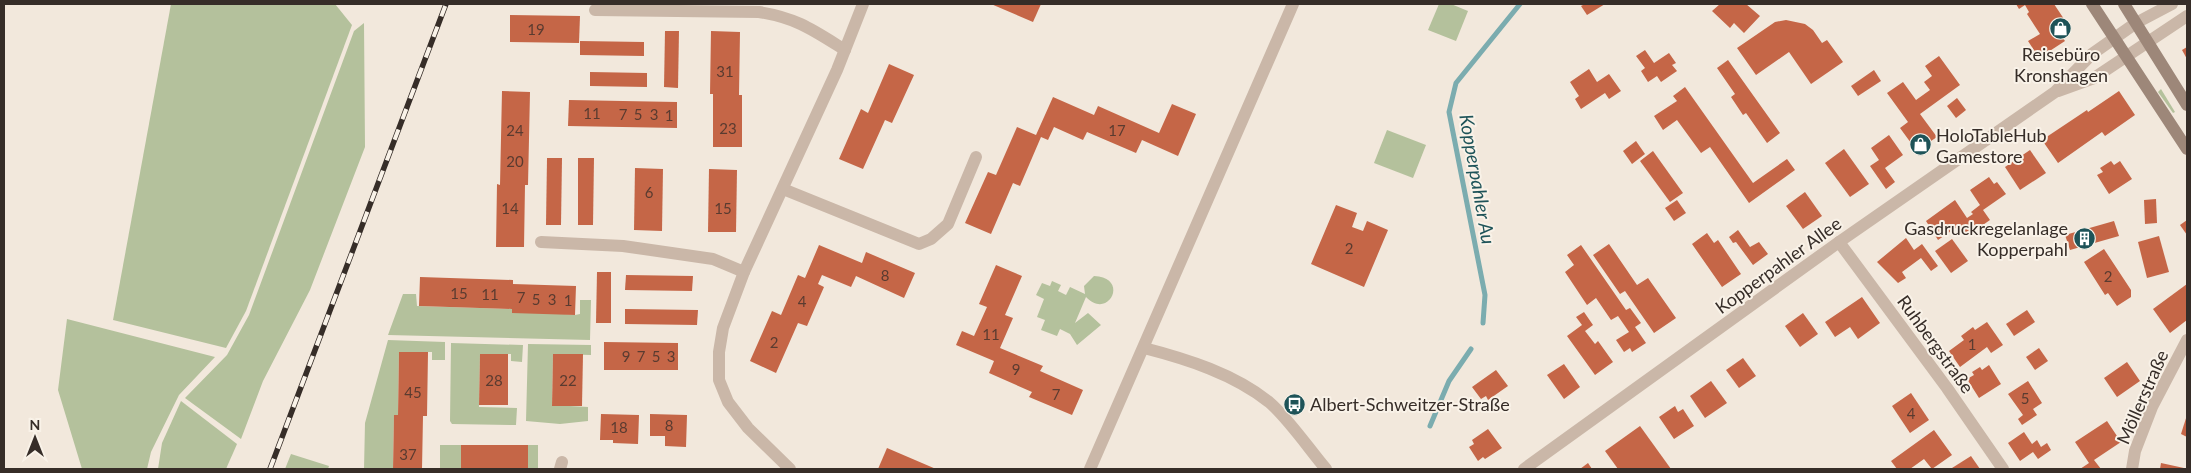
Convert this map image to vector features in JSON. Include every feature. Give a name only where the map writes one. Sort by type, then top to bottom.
[{"type":"main road","points":[[2092,4],[2187,149]]},
{"type":"main road","points":[[2124,4],[2187,105]]},
{"type":"street","points":[[790,469],[748,428],[728,402],[719,380],[719,352],[723,328],[744,272],[845,50],[863,4]]},
{"type":"street","points":[[1090,469],[1293,4]]},
{"type":"street","name":"Kopperpahler Allee","points":[[1524,469],[1839,242],[2055,92],[2092,54],[2114,38],[2136,23],[2172,4]]},
{"type":"street","points":[[596,10],[750,12],[778,15],[796,21],[845,50]]},
{"type":"street","name":"Kopperpahler Allee","points":[[2055,92],[2094,78],[2187,16]]},
{"type":"street","points":[[783,189],[919,244],[931,239],[948,224],[976,157]]},
{"type":"street","points":[[541,242],[623,246],[713,260],[744,272]]},
{"type":"street","name":"Ruhbergstraße","points":[[1839,242],[1947,388],[2003,469]]},
{"type":"street","name":"Möllerstraße","points":[[2132,469],[2135,451],[2152,407],[2187,340]]},
{"type":"street","points":[[1144,348],[1177,357],[1253,390],[1281,414],[1326,469]]},
{"type":"green space","points":[[171,4],[335,4],[352,25],[246,311],[226,348],[113,320]]},
{"type":"green space","points":[[1439,4],[1451,4],[1468,11],[1456,41],[1428,30]]},
{"type":"green space","points":[[364,23],[365,147],[310,290],[263,381],[241,439],[185,398],[227,355],[249,315],[354,31]]},
{"type":"green space","points":[[2161,89],[2175,112],[2173,113],[2158,92]]},
{"type":"green space","points":[[1387,130],[1426,145],[1413,178],[1374,163]]},
{"type":"green space","points":[[1094,276],[1105,278],[1111,283],[1113,289],[1112,296],[1102,304],[1094,303],[1086,297],[1075,323],[1088,313],[1101,325],[1077,345],[1070,334],[1060,329],[1057,336],[1041,330],[1045,320],[1037,317],[1044,299],[1036,295],[1042,283],[1050,286],[1052,281],[1061,285],[1058,291],[1066,295],[1070,287],[1085,294],[1084,286]]},
{"type":"green space","points":[[403,294],[416,294],[417,306],[512,309],[575,315],[580,314],[580,300],[591,300],[590,340],[388,335]]},
{"type":"green space","points":[[67,319],[215,357],[179,395],[151,452],[147,469],[82,469],[58,390]]},
{"type":"green space","points":[[388,340],[445,342],[445,360],[432,360],[432,352],[399,352],[398,415],[394,416],[393,469],[364,469],[365,423]]},
{"type":"green space","points":[[451,343],[523,345],[522,362],[511,361],[511,354],[480,354],[479,407],[517,408],[516,425],[452,424],[450,421]]},
{"type":"green space","points":[[528,344],[591,345],[591,355],[553,354],[552,405],[588,407],[588,421],[560,424],[526,421]]},
{"type":"green space","points":[[181,401],[237,444],[226,469],[158,469],[162,443]]},
{"type":"green space","points":[[440,445],[461,445],[461,469],[440,469]]},
{"type":"green space","points":[[528,445],[538,445],[538,469],[528,469]]},
{"type":"green space","points":[[291,454],[329,466],[328,469],[285,469]]},
{"type":"building","points":[[991,4],[1041,4],[1033,22]]},
{"type":"building","points":[[1585,4],[1605,4],[1587,15],[1581,6]]},
{"type":"building","points":[[1720,4],[1746,4],[1760,16],[1744,33],[1734,23],[1730,28],[1712,11]]},
{"type":"building","points":[[2016,4],[2054,4],[2070,28],[2060,34],[2065,41],[2039,58],[2028,41],[2040,34],[2027,14],[2029,12],[2025,5],[2019,9]]},
{"type":"building","points":[[510,15],[580,16],[579,43],[510,42]]},
{"type":"building","points":[[1786,20],[1805,24],[1813,30],[1822,43],[1827,40],[1843,62],[1811,84],[1789,52],[1756,75],[1737,48],[1775,22]]},
{"type":"building","points":[[665,31],[679,31],[678,88],[664,87]]},
{"type":"building","points":[[711,31],[740,32],[739,95],[742,95],[742,147],[713,147],[713,94],[710,94]]},
{"type":"building","points":[[580,41],[644,42],[644,56],[580,55]]},
{"type":"building","points":[[2187,47],[2187,59],[2182,50]]},
{"type":"building","points":[[1645,50],[1654,63],[1669,53],[1676,63],[1672,65],[1677,71],[1661,82],[1657,76],[1648,82],[1641,71],[1645,68],[1636,56]]},
{"type":"building","points":[[1939,56],[1960,85],[1920,114],[1937,137],[1928,143],[1930,146],[1919,154],[1900,128],[1908,122],[1887,93],[1903,82],[1916,100],[1930,90],[1924,82],[1932,76],[1925,66]]},
{"type":"building","points":[[1728,60],[1780,133],[1767,143],[1746,113],[1743,115],[1731,97],[1735,94],[1717,68]]},
{"type":"building","points":[[889,64],[914,75],[892,123],[885,120],[863,169],[839,159],[861,109],[868,113]]},
{"type":"building","points":[[1589,69],[1597,82],[1609,74],[1621,91],[1609,99],[1605,93],[1581,109],[1575,99],[1579,96],[1570,82]]},
{"type":"building","points":[[1874,70],[1881,81],[1858,96],[1851,86]]},
{"type":"building","points":[[590,72],[647,73],[647,87],[590,86]]},
{"type":"building","points":[[1685,87],[1753,183],[1787,159],[1795,170],[1749,203],[1710,147],[1701,153],[1677,120],[1663,130],[1654,116],[1677,101],[1673,96]]},
{"type":"building","points":[[502,91],[530,92],[528,185],[525,185],[524,247],[496,247],[497,184],[500,185]]},
{"type":"building","points":[[2119,91],[2135,115],[2105,136],[2102,132],[2058,163],[2042,140]]},
{"type":"building","points":[[1053,97],[1094,115],[1098,106],[1159,133],[1172,104],[1196,114],[1178,156],[1142,140],[1136,153],[1087,132],[1083,140],[1054,127],[1048,140],[1041,137],[1020,186],[1013,183],[991,234],[965,223],[988,172],[996,175],[1017,127],[1036,135]]},
{"type":"building","points":[[1957,98],[1966,110],[1956,118],[1947,106]]},
{"type":"building","points":[[569,100],[677,102],[677,128],[568,126]]},
{"type":"building","points":[[1889,135],[1903,155],[1885,168],[1895,182],[1886,189],[1870,166],[1879,160],[1871,148]]},
{"type":"building","points":[[1636,141],[1645,154],[1632,164],[1623,151]]},
{"type":"building","points":[[1844,149],[1869,184],[1850,197],[1825,163]]},
{"type":"building","points":[[2030,150],[2046,173],[2020,190],[2005,167]]},
{"type":"building","points":[[1653,151],[1683,193],[1670,202],[1640,161]]},
{"type":"building","points":[[547,158],[562,158],[561,225],[546,225]]},
{"type":"building","points":[[578,158],[594,158],[593,225],[578,225]]},
{"type":"building","points":[[2111,161],[2114,165],[2120,161],[2132,179],[2109,194],[2097,175],[2103,172],[2100,168]]},
{"type":"building","points":[[635,168],[663,169],[662,231],[634,230]]},
{"type":"building","points":[[709,169],[737,170],[736,232],[708,232]]},
{"type":"building","points":[[1989,177],[1994,184],[1997,182],[2006,194],[1983,210],[1990,220],[1967,236],[1960,225],[1938,240],[1926,221],[1955,200],[1967,218],[1973,214],[1971,212],[1980,205],[1970,190]]},
{"type":"building","points":[[1805,192],[1822,216],[1803,229],[1786,206]]},
{"type":"building","points":[[2156,199],[2157,223],[2145,224],[2144,200]]},
{"type":"building","points":[[1677,200],[1686,213],[1674,221],[1665,208]]},
{"type":"building","points":[[1336,205],[1357,213],[1352,227],[1363,231],[1367,221],[1388,230],[1364,287],[1311,264]]},
{"type":"building","points":[[2187,220],[2187,235],[2180,225]]},
{"type":"building","name":"Gasdruckregelanlage Kopperpahl","points":[[2114,221],[2119,236],[2070,250],[2065,235]]},
{"type":"building","points":[[1738,230],[1750,247],[1759,242],[1768,254],[1753,265],[1736,242],[1733,243],[1729,237]]},
{"type":"building","points":[[1707,233],[1714,243],[1718,240],[1741,274],[1722,287],[1692,244]]},
{"type":"building","points":[[2159,236],[2169,272],[2147,278],[2138,242]]},
{"type":"building","points":[[1906,238],[1914,250],[1922,244],[1938,266],[1931,271],[1921,258],[1902,272],[1906,278],[1898,283],[1877,262]]},
{"type":"building","points":[[1952,239],[1968,261],[1951,273],[1935,251]]},
{"type":"building","points":[[1609,244],[1637,285],[1648,278],[1676,318],[1654,333],[1625,291],[1620,294],[1593,255]]},
{"type":"building","points":[[819,245],[862,263],[866,252],[915,273],[904,298],[856,276],[851,287],[822,275],[818,284],[824,287],[807,326],[798,323],[776,373],[750,361],[772,311],[781,315],[798,275],[805,278]]},
{"type":"building","points":[[1581,245],[1626,310],[1630,308],[1641,323],[1635,327],[1646,343],[1632,352],[1630,348],[1624,352],[1616,340],[1629,332],[1618,316],[1611,320],[1596,298],[1587,305],[1565,272],[1574,265],[1567,255]]},
{"type":"building","points":[[2104,249],[2131,290],[2131,297],[2117,306],[2108,293],[2105,295],[2084,262]]},
{"type":"building","points":[[996,265],[1022,276],[1005,315],[1013,318],[1000,348],[1043,366],[1040,371],[1083,390],[1072,415],[1029,397],[1032,392],[989,373],[994,361],[956,345],[962,331],[974,336],[987,307],[979,304]]},
{"type":"building","points":[[597,272],[611,272],[611,323],[596,323]]},
{"type":"building","points":[[626,275],[693,276],[692,291],[625,290]]},
{"type":"building","points":[[420,277],[513,280],[513,284],[576,286],[575,315],[512,313],[512,309],[419,306]]},
{"type":"building","points":[[2187,284],[2187,320],[2170,333],[2153,309]]},
{"type":"building","points":[[1862,297],[1880,323],[1858,339],[1850,327],[1835,337],[1825,322]]},
{"type":"building","points":[[625,309],[698,310],[697,325],[625,324]]},
{"type":"building","points":[[2027,310],[2035,322],[2014,336],[2006,324]]},
{"type":"building","points":[[1584,312],[1593,325],[1585,331],[1595,344],[1598,341],[1613,362],[1595,375],[1567,336],[1582,325],[1576,317]]},
{"type":"building","points":[[1803,313],[1818,334],[1800,347],[1785,326]]},
{"type":"building","points":[[1987,322],[2003,345],[1991,353],[1987,347],[1960,367],[1949,351],[1964,340],[1961,336],[1973,327],[1975,330]]},
{"type":"building","points":[[604,342],[678,343],[678,370],[604,370]]},
{"type":"building","points":[[2039,348],[2048,361],[2035,370],[2026,357]]},
{"type":"building","points":[[399,352],[428,352],[427,416],[423,416],[422,469],[393,469],[394,415],[398,415]]},
{"type":"building","points":[[480,354],[508,354],[508,405],[479,405]]},
{"type":"building","points":[[553,354],[583,354],[582,406],[552,406]]},
{"type":"building","points":[[1743,358],[1756,376],[1739,388],[1726,370]]},
{"type":"building","points":[[2127,362],[2140,381],[2117,397],[2104,378]]},
{"type":"building","points":[[1564,364],[1580,387],[1564,399],[1547,375]]},
{"type":"building","points":[[1989,365],[2001,384],[1979,398],[1967,379],[1974,375],[1972,372],[1980,367],[1982,370]]},
{"type":"building","points":[[1496,370],[1508,386],[1488,400],[1486,396],[1481,399],[1472,387]]},
{"type":"building","points":[[1711,381],[1727,403],[1705,418],[1690,396]]},
{"type":"building","points":[[2028,381],[2042,403],[2033,409],[2037,415],[2022,425],[2018,419],[2023,415],[2008,394]]},
{"type":"building","points":[[1911,393],[1929,420],[1910,433],[1892,406]]},
{"type":"building","points":[[1675,406],[1678,412],[1683,409],[1694,426],[1674,439],[1659,417]]},
{"type":"building","points":[[601,414],[639,415],[638,444],[613,443],[613,440],[600,440]]},
{"type":"building","points":[[650,414],[687,415],[686,447],[665,446],[665,436],[650,436]]},
{"type":"building","points":[[2187,415],[2187,437],[2181,434]]},
{"type":"building","points":[[2107,421],[2121,442],[2094,460],[2101,469],[2080,469],[2089,463],[2075,442]]},
{"type":"building","points":[[1640,426],[1671,469],[1618,469],[1605,451]]},
{"type":"building","points":[[1488,429],[1502,448],[1485,459],[1483,457],[1478,461],[1469,447],[1474,444],[1472,440]]},
{"type":"building","points":[[1934,430],[1952,455],[1932,469],[1924,459],[1910,469],[1897,469],[1891,461]]},
{"type":"building","points":[[2024,432],[2032,444],[2037,440],[2041,447],[2047,443],[2051,450],[2038,459],[2033,452],[2020,461],[2008,443]]},
{"type":"building","points":[[461,445],[528,445],[528,469],[461,469]]},
{"type":"building","points":[[887,448],[936,469],[878,469]]},
{"type":"building","points":[[1971,456],[1980,469],[1952,468]]},
{"type":"building","points":[[1588,463],[1592,469],[1580,469]]},
{"type":"building","points":[[2161,463],[2184,468],[2184,469],[2160,469]]},
{"type":"waterway","name":"Kopperpahler Au","points":[[1483,323],[1485,295],[1449,112],[1456,83],[1520,4]]},
{"type":"waterway","name":"Kopperpahler Au","points":[[1430,426],[1449,381],[1471,349]]},
{"type":"railway","points":[[270,469],[446,4]]},
{"type":"place","name":"Reisebüro Kronshagen","points":[[2061,29]]},
{"type":"place","name":"HoloTableHub Gamestore","points":[[1920,145]]},
{"type":"place","name":"Gasdruckregelanlage Kopperpahl","points":[[2084,238]]},
{"type":"place","name":"Albert-Schweitzer-Straße","points":[[1294,404]]}]
